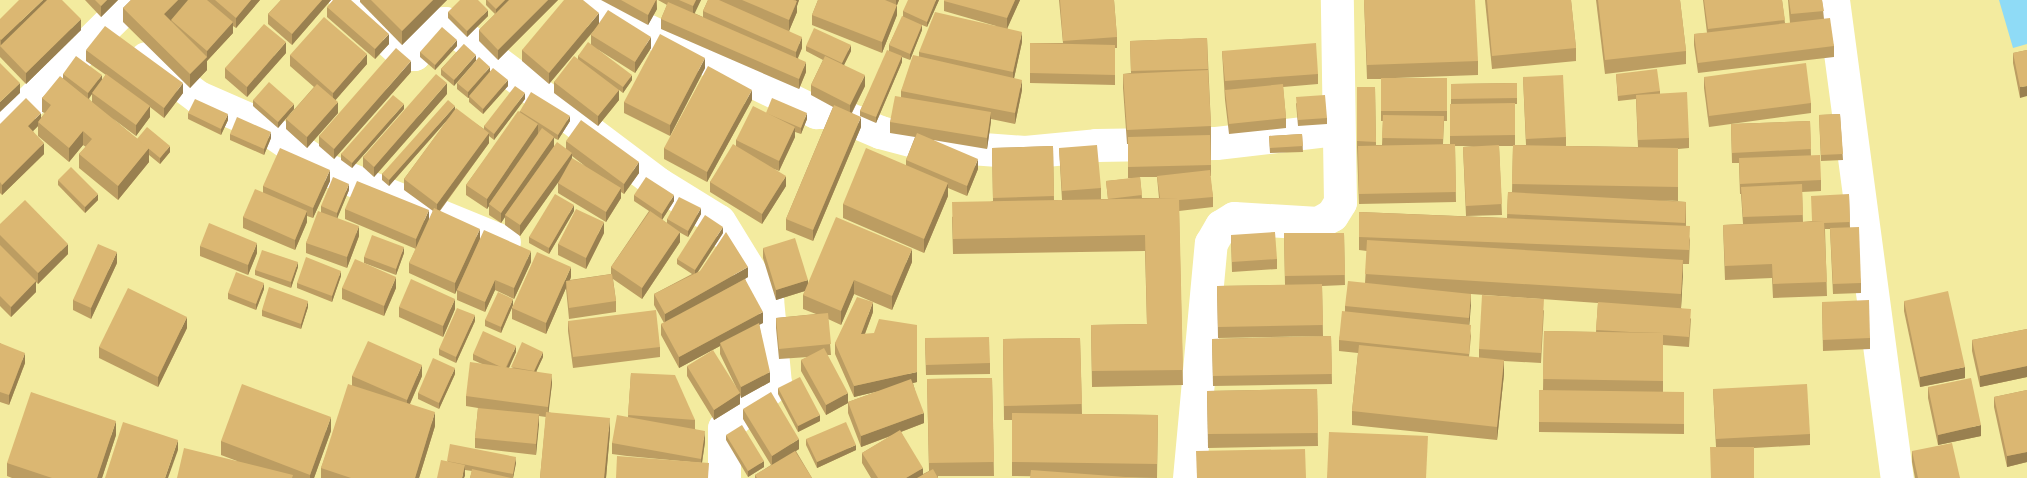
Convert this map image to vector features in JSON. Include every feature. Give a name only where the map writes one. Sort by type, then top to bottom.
[{"type":"street","points":[[0,131],[132,0]]},
{"type":"street","points":[[345,0],[404,54],[414,54],[434,24],[445,23],[659,184],[719,221],[767,299],[775,383],[724,429],[723,478]]},
{"type":"street","points":[[585,0],[756,80],[816,112],[833,112],[880,132],[928,145],[1025,152],[1096,145],[1216,143],[1337,129]]},
{"type":"street","points":[[1189,478],[1211,243],[1221,226],[1233,218],[1318,224],[1332,215],[1340,202],[1337,129],[1337,0]]},
{"type":"street","points":[[1833,0],[1897,478]]},
{"type":"street","points":[[106,28],[198,97],[260,124],[328,170],[504,242]]},
{"type":"water","points":[[1999,0],[2027,0],[2027,44],[2013,48]]},
{"type":"building","points":[[19,0],[43,0],[1,40],[0,19]]},
{"type":"building","points":[[47,0],[62,0],[81,19],[26,73],[0,46]]},
{"type":"building","points":[[95,0],[107,0],[101,6]]},
{"type":"building","points":[[131,0],[178,0],[164,14],[207,57],[190,74],[123,8]]},
{"type":"building","points":[[188,0],[207,0],[233,22],[207,51],[171,20]]},
{"type":"building","points":[[215,0],[251,0],[236,18]]},
{"type":"building","points":[[281,0],[322,0],[292,34],[268,14]]},
{"type":"building","points":[[333,0],[351,0],[389,34],[375,49],[327,7]]},
{"type":"building","points":[[371,0],[433,0],[402,31]]},
{"type":"building","points":[[460,0],[478,0],[488,10],[467,31],[448,12]]},
{"type":"building","points":[[487,0],[505,0],[496,9]]},
{"type":"building","points":[[509,0],[548,0],[498,50],[479,30]]},
{"type":"building","points":[[564,0],[583,0],[599,13],[549,73],[522,50]]},
{"type":"building","points":[[621,0],[656,0],[648,15]]},
{"type":"building","points":[[679,0],[696,0],[693,6]]},
{"type":"building","points":[[708,0],[719,0],[802,37],[796,52],[703,11]]},
{"type":"building","points":[[742,0],[793,0],[797,1],[789,20]]},
{"type":"building","points":[[818,0],[885,0],[897,5],[882,42],[812,15]]},
{"type":"building","points":[[908,0],[936,0],[927,22],[903,11]]},
{"type":"building","points":[[944,0],[1015,0],[1007,18]]},
{"type":"building","points":[[1060,0],[1114,0],[1117,37],[1063,41]]},
{"type":"building","points":[[1364,0],[1475,0],[1478,61],[1367,65]]},
{"type":"building","points":[[1487,0],[1571,0],[1576,48],[1492,56]]},
{"type":"building","points":[[1598,0],[1680,0],[1686,51],[1605,60]]},
{"type":"building","points":[[1704,0],[1782,0],[1785,20],[1708,29]]},
{"type":"building","points":[[1789,0],[1822,0],[1824,11],[1791,14]]},
{"type":"building","points":[[668,2],[806,62],[799,79],[661,19]]},
{"type":"building","points":[[608,10],[651,37],[635,62],[591,35]]},
{"type":"building","points":[[935,12],[1022,32],[1013,72],[919,52]]},
{"type":"building","points":[[902,16],[922,25],[910,54],[889,45]]},
{"type":"building","points":[[324,17],[367,54],[333,93],[290,55]]},
{"type":"building","points":[[1830,18],[1834,46],[1698,63],[1694,34]]},
{"type":"building","points":[[264,24],[286,42],[247,87],[225,68]]},
{"type":"building","points":[[105,26],[183,83],[164,108],[86,50]]},
{"type":"building","points":[[442,27],[457,40],[435,65],[420,52]]},
{"type":"building","points":[[814,28],[851,45],[842,63],[806,46]]},
{"type":"building","points":[[660,34],[705,58],[670,125],[624,102]]},
{"type":"building","points":[[1207,38],[1208,69],[1131,71],[1130,41]]},
{"type":"building","points":[[588,42],[632,75],[623,87],[578,56]]},
{"type":"building","points":[[1030,43],[1115,45],[1115,75],[1030,73]]},
{"type":"building","points":[[1316,43],[1318,74],[1225,81],[1222,51]]},
{"type":"building","points":[[464,44],[476,55],[454,80],[441,69]]},
{"type":"building","points":[[396,48],[411,61],[334,149],[319,136]]},
{"type":"building","points":[[887,50],[902,56],[876,117],[860,111]]},
{"type":"building","points":[[2027,50],[2027,86],[2020,87],[2013,53]]},
{"type":"building","points":[[913,55],[1022,80],[1015,113],[901,91]]},
{"type":"building","points":[[76,56],[102,75],[88,93],[63,74]]},
{"type":"building","points":[[574,56],[619,90],[598,116],[554,82]]},
{"type":"building","points":[[825,56],[865,75],[850,105],[811,85]]},
{"type":"building","points":[[479,57],[490,67],[468,92],[457,83]]},
{"type":"building","points":[[0,63],[20,83],[0,102]]},
{"type":"building","points":[[1806,63],[1811,103],[1709,116],[1704,77]]},
{"type":"building","points":[[708,66],[752,90],[707,172],[664,148]]},
{"type":"building","points":[[493,68],[508,80],[483,109],[469,96]]},
{"type":"building","points":[[1657,69],[1660,91],[1618,96],[1616,74]]},
{"type":"building","points":[[1208,70],[1211,126],[1127,130],[1123,74]]},
{"type":"building","points":[[106,74],[150,106],[136,125],[92,93]]},
{"type":"building","points":[[436,74],[447,83],[374,167],[363,157]]},
{"type":"building","points":[[1563,75],[1566,137],[1526,139],[1523,77]]},
{"type":"building","points":[[60,76],[149,148],[118,186],[79,154],[92,139],[83,131],[69,148],[38,122],[51,105],[42,98]]},
{"type":"building","points":[[1381,78],[1447,78],[1447,111],[1381,111]]},
{"type":"building","points":[[269,82],[294,104],[278,122],[253,100]]},
{"type":"building","points":[[1517,83],[1517,98],[1451,99],[1451,84]]},
{"type":"building","points":[[317,84],[338,102],[307,137],[286,119]]},
{"type":"building","points":[[1283,84],[1286,118],[1229,124],[1225,90]]},
{"type":"building","points":[[515,86],[525,93],[494,134],[484,126]]},
{"type":"building","points":[[1357,87],[1375,87],[1376,142],[1357,141]]},
{"type":"building","points":[[531,92],[570,116],[558,135],[520,111]]},
{"type":"building","points":[[1687,92],[1689,138],[1638,140],[1636,95]]},
{"type":"building","points":[[393,95],[404,104],[352,163],[341,154]]},
{"type":"building","points":[[1325,95],[1327,118],[1298,120],[1296,97]]},
{"type":"building","points":[[895,96],[991,112],[987,138],[890,122]]},
{"type":"building","points":[[26,98],[41,113],[28,126],[44,143],[2,185],[0,182],[0,124]]},
{"type":"building","points":[[772,98],[807,113],[801,128],[766,113]]},
{"type":"building","points":[[195,99],[228,114],[221,129],[188,113]]},
{"type":"building","points":[[448,100],[455,106],[389,180],[382,174]]},
{"type":"building","points":[[1515,103],[1515,135],[1450,136],[1450,104]]},
{"type":"building","points":[[834,105],[861,117],[813,230],[786,219]]},
{"type":"building","points":[[753,106],[795,127],[779,161],[736,140]]},
{"type":"building","points":[[456,108],[489,133],[437,204],[404,179]]},
{"type":"building","points":[[518,111],[538,124],[487,199],[466,185]]},
{"type":"building","points":[[1840,114],[1843,154],[1821,155],[1819,115]]},
{"type":"building","points":[[1383,115],[1444,116],[1443,139],[1382,138]]},
{"type":"building","points":[[237,117],[271,132],[264,149],[230,134]]},
{"type":"building","points":[[581,120],[639,162],[624,184],[566,141]]},
{"type":"building","points":[[1810,121],[1811,149],[1732,153],[1731,124]]},
{"type":"building","points":[[147,127],[170,146],[160,158],[137,139]]},
{"type":"building","points":[[542,128],[554,137],[501,213],[489,204]]},
{"type":"building","points":[[917,133],[978,159],[967,186],[906,160]]},
{"type":"building","points":[[1302,134],[1303,146],[1270,148],[1269,136]]},
{"type":"building","points":[[1210,135],[1211,165],[1128,167],[1128,137]]},
{"type":"building","points":[[557,142],[572,153],[520,225],[505,215]]},
{"type":"building","points":[[733,144],[786,176],[762,214],[710,182]]},
{"type":"building","points":[[1455,144],[1456,192],[1359,194],[1358,146]]},
{"type":"building","points":[[1097,145],[1101,188],[1062,191],[1059,148]]},
{"type":"building","points":[[1499,145],[1502,204],[1466,206],[1463,147]]},
{"type":"building","points":[[1513,145],[1678,148],[1678,187],[1512,184]]},
{"type":"building","points":[[1053,146],[1054,196],[993,198],[992,148]]},
{"type":"building","points":[[280,148],[330,170],[313,208],[263,186]]},
{"type":"building","points":[[866,148],[948,183],[924,239],[843,204]]},
{"type":"building","points":[[1820,155],[1821,180],[1740,184],[1739,158]]},
{"type":"building","points":[[572,158],[621,188],[606,212],[558,183]]},
{"type":"building","points":[[71,167],[98,194],[85,207],[58,180]]},
{"type":"building","points":[[1210,170],[1213,197],[1179,200],[1179,198],[1160,198],[1157,176]]},
{"type":"building","points":[[333,177],[349,184],[337,213],[321,206]]},
{"type":"building","points":[[646,177],[674,195],[662,214],[634,195]]},
{"type":"building","points":[[1140,177],[1142,195],[1108,199],[1106,181]]},
{"type":"building","points":[[357,181],[429,210],[416,239],[345,209]]},
{"type":"building","points":[[1802,184],[1803,215],[1743,217],[1741,187]]},
{"type":"building","points":[[255,189],[307,211],[295,240],[243,217]]},
{"type":"building","points":[[1508,192],[1686,202],[1685,223],[1507,214]]},
{"type":"building","points":[[555,194],[574,205],[549,248],[529,237]]},
{"type":"building","points":[[1849,194],[1850,222],[1812,221],[1811,196]]},
{"type":"building","points":[[679,197],[701,208],[688,231],[667,219]]},
{"type":"building","points":[[1179,198],[1183,370],[1092,371],[1091,325],[1147,324],[1145,235],[953,239],[952,202]]},
{"type":"building","points":[[25,200],[68,244],[38,273],[0,235],[0,224]]},
{"type":"building","points":[[434,208],[480,229],[455,283],[409,263]]},
{"type":"building","points":[[576,209],[604,222],[586,258],[558,244]]},
{"type":"building","points":[[318,211],[359,226],[347,257],[306,243]]},
{"type":"building","points":[[650,211],[680,232],[642,288],[611,267]]},
{"type":"building","points":[[1359,212],[1690,226],[1689,250],[1359,237]]},
{"type":"building","points":[[705,215],[723,227],[695,270],[677,259]]},
{"type":"building","points":[[836,217],[912,249],[892,296],[854,280],[841,311],[803,295]]},
{"type":"building","points":[[1824,221],[1827,282],[1773,284],[1772,264],[1725,266],[1723,225]]},
{"type":"building","points":[[209,223],[257,243],[248,265],[200,246]]},
{"type":"building","points":[[1859,227],[1861,283],[1833,284],[1830,228]]},
{"type":"building","points":[[484,230],[531,251],[514,288],[495,280],[485,302],[457,290]]},
{"type":"building","points":[[726,232],[748,267],[665,314],[654,294],[700,271]]},
{"type":"building","points":[[1275,232],[1277,259],[1232,262],[1231,235]]},
{"type":"building","points":[[1284,233],[1344,233],[1345,275],[1285,276]]},
{"type":"building","points":[[372,235],[404,247],[396,269],[364,257]]},
{"type":"building","points":[[795,238],[808,280],[776,290],[763,248]]},
{"type":"building","points":[[1367,240],[1683,260],[1681,294],[1365,274]]},
{"type":"building","points":[[98,244],[117,252],[91,308],[73,300]]},
{"type":"building","points":[[0,245],[36,281],[11,307],[0,296]]},
{"type":"building","points":[[262,250],[298,262],[291,282],[255,270]]},
{"type":"building","points":[[537,252],[571,267],[546,323],[512,308]]},
{"type":"building","points":[[306,257],[341,271],[332,296],[297,283]]},
{"type":"building","points":[[355,259],[396,277],[384,306],[342,288]]},
{"type":"building","points":[[236,272],[264,283],[256,304],[228,293]]},
{"type":"building","points":[[612,274],[616,301],[569,308],[566,281]]},
{"type":"building","points":[[411,279],[455,299],[443,326],[399,307]]},
{"type":"building","points":[[745,279],[763,312],[679,357],[661,324]]},
{"type":"building","points":[[1348,281],[1471,294],[1469,318],[1345,306]]},
{"type":"building","points":[[1322,284],[1323,325],[1218,327],[1217,286]]},
{"type":"building","points":[[269,287],[308,301],[301,324],[262,310]]},
{"type":"building","points":[[128,288],[187,317],[158,377],[99,347]]},
{"type":"building","points":[[1948,291],[1965,367],[1920,377],[1904,301]]},
{"type":"building","points":[[498,292],[513,299],[501,327],[485,320]]},
{"type":"building","points":[[1482,295],[1544,299],[1541,353],[1479,349]]},
{"type":"building","points":[[857,297],[873,302],[861,334],[874,333],[879,319],[917,325],[917,372],[854,386],[835,343]]},
{"type":"building","points":[[1869,300],[1870,338],[1823,340],[1822,302]]},
{"type":"building","points":[[1598,302],[1691,309],[1689,337],[1663,335],[1663,333],[1596,330]]},
{"type":"building","points":[[457,308],[475,315],[456,357],[439,349]]},
{"type":"building","points":[[656,310],[660,347],[573,357],[568,321]]},
{"type":"building","points":[[1342,311],[1471,325],[1469,354],[1339,340]]},
{"type":"building","points":[[828,313],[831,344],[779,349],[776,318]]},
{"type":"building","points":[[759,323],[770,372],[741,387],[720,343]]},
{"type":"building","points":[[2027,329],[2027,366],[1980,376],[1972,340]]},
{"type":"building","points":[[483,331],[516,346],[506,367],[501,367],[473,354]]},
{"type":"building","points":[[1544,331],[1663,333],[1663,381],[1543,379]]},
{"type":"building","points":[[1331,336],[1332,374],[1213,376],[1212,339]]},
{"type":"building","points":[[989,337],[990,363],[926,365],[925,338]]},
{"type":"building","points":[[1080,338],[1082,404],[1004,406],[1003,339]]},
{"type":"building","points":[[368,341],[422,365],[407,400],[352,376]]},
{"type":"building","points":[[522,342],[543,352],[534,371],[511,367]]},
{"type":"building","points":[[0,343],[25,353],[9,395],[0,392]]},
{"type":"building","points":[[1359,345],[1504,360],[1497,427],[1352,411]]},
{"type":"building","points":[[824,348],[848,393],[826,405],[801,360]]},
{"type":"building","points":[[713,350],[740,393],[714,410],[687,366]]},
{"type":"building","points":[[433,358],[455,368],[439,403],[418,393]]},
{"type":"building","points":[[470,362],[552,374],[548,407],[466,396]]},
{"type":"building","points":[[631,373],[675,375],[695,420],[628,415]]},
{"type":"building","points":[[800,377],[820,415],[798,426],[778,388]]},
{"type":"building","points":[[992,378],[994,462],[929,463],[927,379]]},
{"type":"building","points":[[1971,378],[1981,425],[1938,435],[1928,387]]},
{"type":"building","points":[[911,379],[924,413],[861,436],[848,402]]},
{"type":"building","points":[[242,384],[331,417],[310,475],[221,441]]},
{"type":"building","points":[[348,384],[435,412],[415,478],[351,478],[321,468]]},
{"type":"building","points":[[1807,384],[1810,434],[1716,439],[1713,389]]},
{"type":"building","points":[[1317,389],[1318,433],[1208,434],[1207,391]]},
{"type":"building","points":[[1539,390],[1684,392],[1684,424],[1539,422]]},
{"type":"building","points":[[2027,390],[2027,452],[2007,456],[1994,397]]},
{"type":"building","points":[[31,392],[116,421],[97,478],[52,478],[7,463]]},
{"type":"building","points":[[771,392],[799,439],[772,456],[743,409]]},
{"type":"building","points":[[478,408],[539,414],[536,444],[475,438]]},
{"type":"building","points":[[546,412],[610,418],[604,478],[540,478]]},
{"type":"building","points":[[1012,413],[1158,415],[1157,464],[1012,462]]},
{"type":"building","points":[[617,415],[705,431],[701,459],[612,443]]},
{"type":"building","points":[[123,422],[178,440],[165,478],[105,478]]},
{"type":"building","points":[[846,422],[856,445],[817,462],[806,439]]},
{"type":"building","points":[[742,425],[764,461],[748,471],[726,435]]},
{"type":"building","points":[[900,430],[923,468],[906,478],[878,478],[862,453]]},
{"type":"building","points":[[1329,432],[1428,436],[1426,478],[1327,478]]},
{"type":"building","points":[[1952,443],[1960,478],[1918,478],[1912,451]]},
{"type":"building","points":[[450,444],[516,457],[513,474],[447,461]]},
{"type":"building","points":[[1710,447],[1754,447],[1754,478],[1711,478]]},
{"type":"building","points":[[184,448],[293,475],[292,478],[177,478]]},
{"type":"building","points":[[1305,449],[1306,478],[1197,478],[1196,451]]},
{"type":"building","points":[[795,451],[812,478],[757,478],[755,475]]},
{"type":"building","points":[[617,456],[709,463],[708,478],[616,478]]},
{"type":"building","points":[[441,460],[465,465],[462,478],[437,478]]},
{"type":"building","points":[[472,469],[511,478],[470,478]]},
{"type":"building","points":[[933,469],[938,478],[917,478]]},
{"type":"building","points":[[1031,470],[1139,478],[1030,478]]}]
